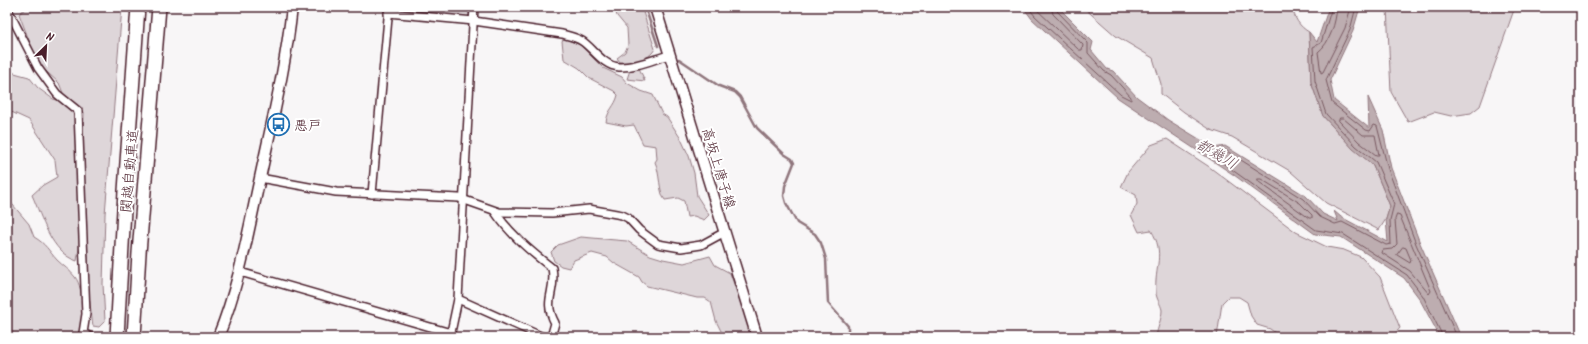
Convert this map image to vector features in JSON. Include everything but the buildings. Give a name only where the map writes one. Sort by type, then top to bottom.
[{"type":"highway","name":"関越自動車道","points":[[117,337],[138,7]]},
{"type":"highway","name":"関越自動車道","points":[[134,337],[139,253],[159,7]]},
{"type":"main road","points":[[218,337],[230,307],[240,272],[274,115],[292,7]]},
{"type":"main road","name":"高坂上唐子線","points":[[655,7],[757,337]]},
{"type":"street","points":[[240,272],[450,335],[458,299],[474,7]]},
{"type":"street","points":[[7,8],[38,68],[57,94],[78,111],[86,314],[83,333],[90,337]]},
{"type":"street","points":[[372,194],[388,10],[474,21],[575,37],[608,64],[617,67],[627,67],[669,54]]},
{"type":"street","points":[[260,178],[336,192],[464,199],[495,212],[552,214],[589,209],[609,212],[628,218],[639,230],[658,244],[681,248],[701,245],[725,232]]},
{"type":"street","points":[[495,212],[503,224],[531,253],[552,268],[552,286],[548,307],[555,323],[551,337]]},
{"type":"street","points":[[458,299],[544,337]]},
{"type":"shaded area","points":[[27,7],[122,7],[105,214],[103,284],[105,321],[99,327],[93,326],[87,282],[88,256],[83,210],[82,169],[84,112],[65,98],[59,83],[38,64],[19,14]]},
{"type":"shaded area","points":[[392,7],[469,7],[469,17],[394,11]]},
{"type":"shaded area","points":[[614,7],[639,7],[642,9],[655,49],[644,59],[630,62],[620,62],[617,58],[625,52],[628,45],[627,28],[617,16]]},
{"type":"shaded area","points":[[1083,7],[1294,7],[1294,15],[1298,22],[1309,32],[1311,82],[1323,116],[1348,143],[1373,165],[1390,206],[1386,219],[1379,230],[1326,203],[1290,171],[1232,137],[1211,130],[1184,112],[1161,94],[1161,84],[1153,58],[1116,36]]},
{"type":"shaded area","points":[[1387,7],[1515,7],[1480,106],[1471,113],[1451,116],[1434,112],[1408,122],[1391,92]]},
{"type":"shaded area","points":[[564,38],[580,45],[603,68],[622,77],[627,83],[641,91],[653,95],[662,114],[667,117],[681,139],[689,156],[694,173],[697,196],[709,215],[704,220],[694,216],[687,217],[684,201],[678,198],[665,200],[655,162],[657,159],[656,146],[643,144],[634,125],[626,126],[606,122],[608,114],[618,95],[614,91],[589,78],[579,68],[564,59],[562,41]]},
{"type":"shaded area","points":[[639,68],[645,81],[627,79],[630,70]]},
{"type":"shaded area","points":[[7,71],[29,77],[38,88],[53,99],[62,101],[73,113],[77,127],[80,242],[77,261],[68,257],[54,242],[48,233],[32,195],[43,185],[57,177],[55,160],[29,120],[7,110]]},
{"type":"shaded area","points":[[1167,139],[1208,166],[1296,232],[1327,247],[1344,250],[1361,257],[1380,277],[1400,328],[1392,337],[1281,337],[1270,329],[1257,325],[1251,316],[1247,302],[1239,297],[1228,297],[1222,303],[1217,337],[1156,337],[1162,310],[1156,292],[1159,254],[1158,246],[1151,230],[1139,232],[1131,215],[1137,204],[1136,195],[1121,187],[1128,172],[1151,145]]},
{"type":"shaded area","points":[[7,198],[29,224],[34,237],[69,270],[78,282],[82,297],[80,337],[7,337]]},
{"type":"shaded area","points":[[581,237],[627,241],[650,255],[684,263],[710,256],[715,265],[730,273],[753,337],[724,337],[716,321],[711,302],[705,298],[697,298],[647,286],[639,277],[614,263],[607,257],[592,253],[574,260],[569,268],[561,266],[554,261],[551,252],[558,245]]},
{"type":"water","name":"都幾川","points":[[1023,7],[1058,7],[1093,42],[1091,50],[1107,69],[1113,71],[1137,97],[1168,120],[1214,148],[1225,146],[1306,196],[1323,214],[1338,221],[1334,211],[1341,217],[1388,242],[1386,219],[1390,206],[1373,165],[1353,149],[1323,116],[1311,82],[1309,32],[1317,42],[1329,7],[1360,7],[1353,31],[1330,80],[1334,100],[1369,128],[1368,97],[1383,130],[1391,168],[1420,243],[1461,337],[1440,337],[1419,298],[1404,278],[1341,237],[1315,234],[1234,175],[1118,98],[1032,19]]},
{"type":"waterway","points":[[645,7],[658,46]]},
{"type":"waterway","points":[[679,59],[719,86],[735,92],[740,97],[757,128],[784,154],[792,159],[794,163],[785,186],[784,196],[786,203],[797,223],[815,234],[821,243],[826,259],[828,303],[848,326],[848,337]]},
{"type":"place","name":"悪戸","points":[[279,125]]}]
